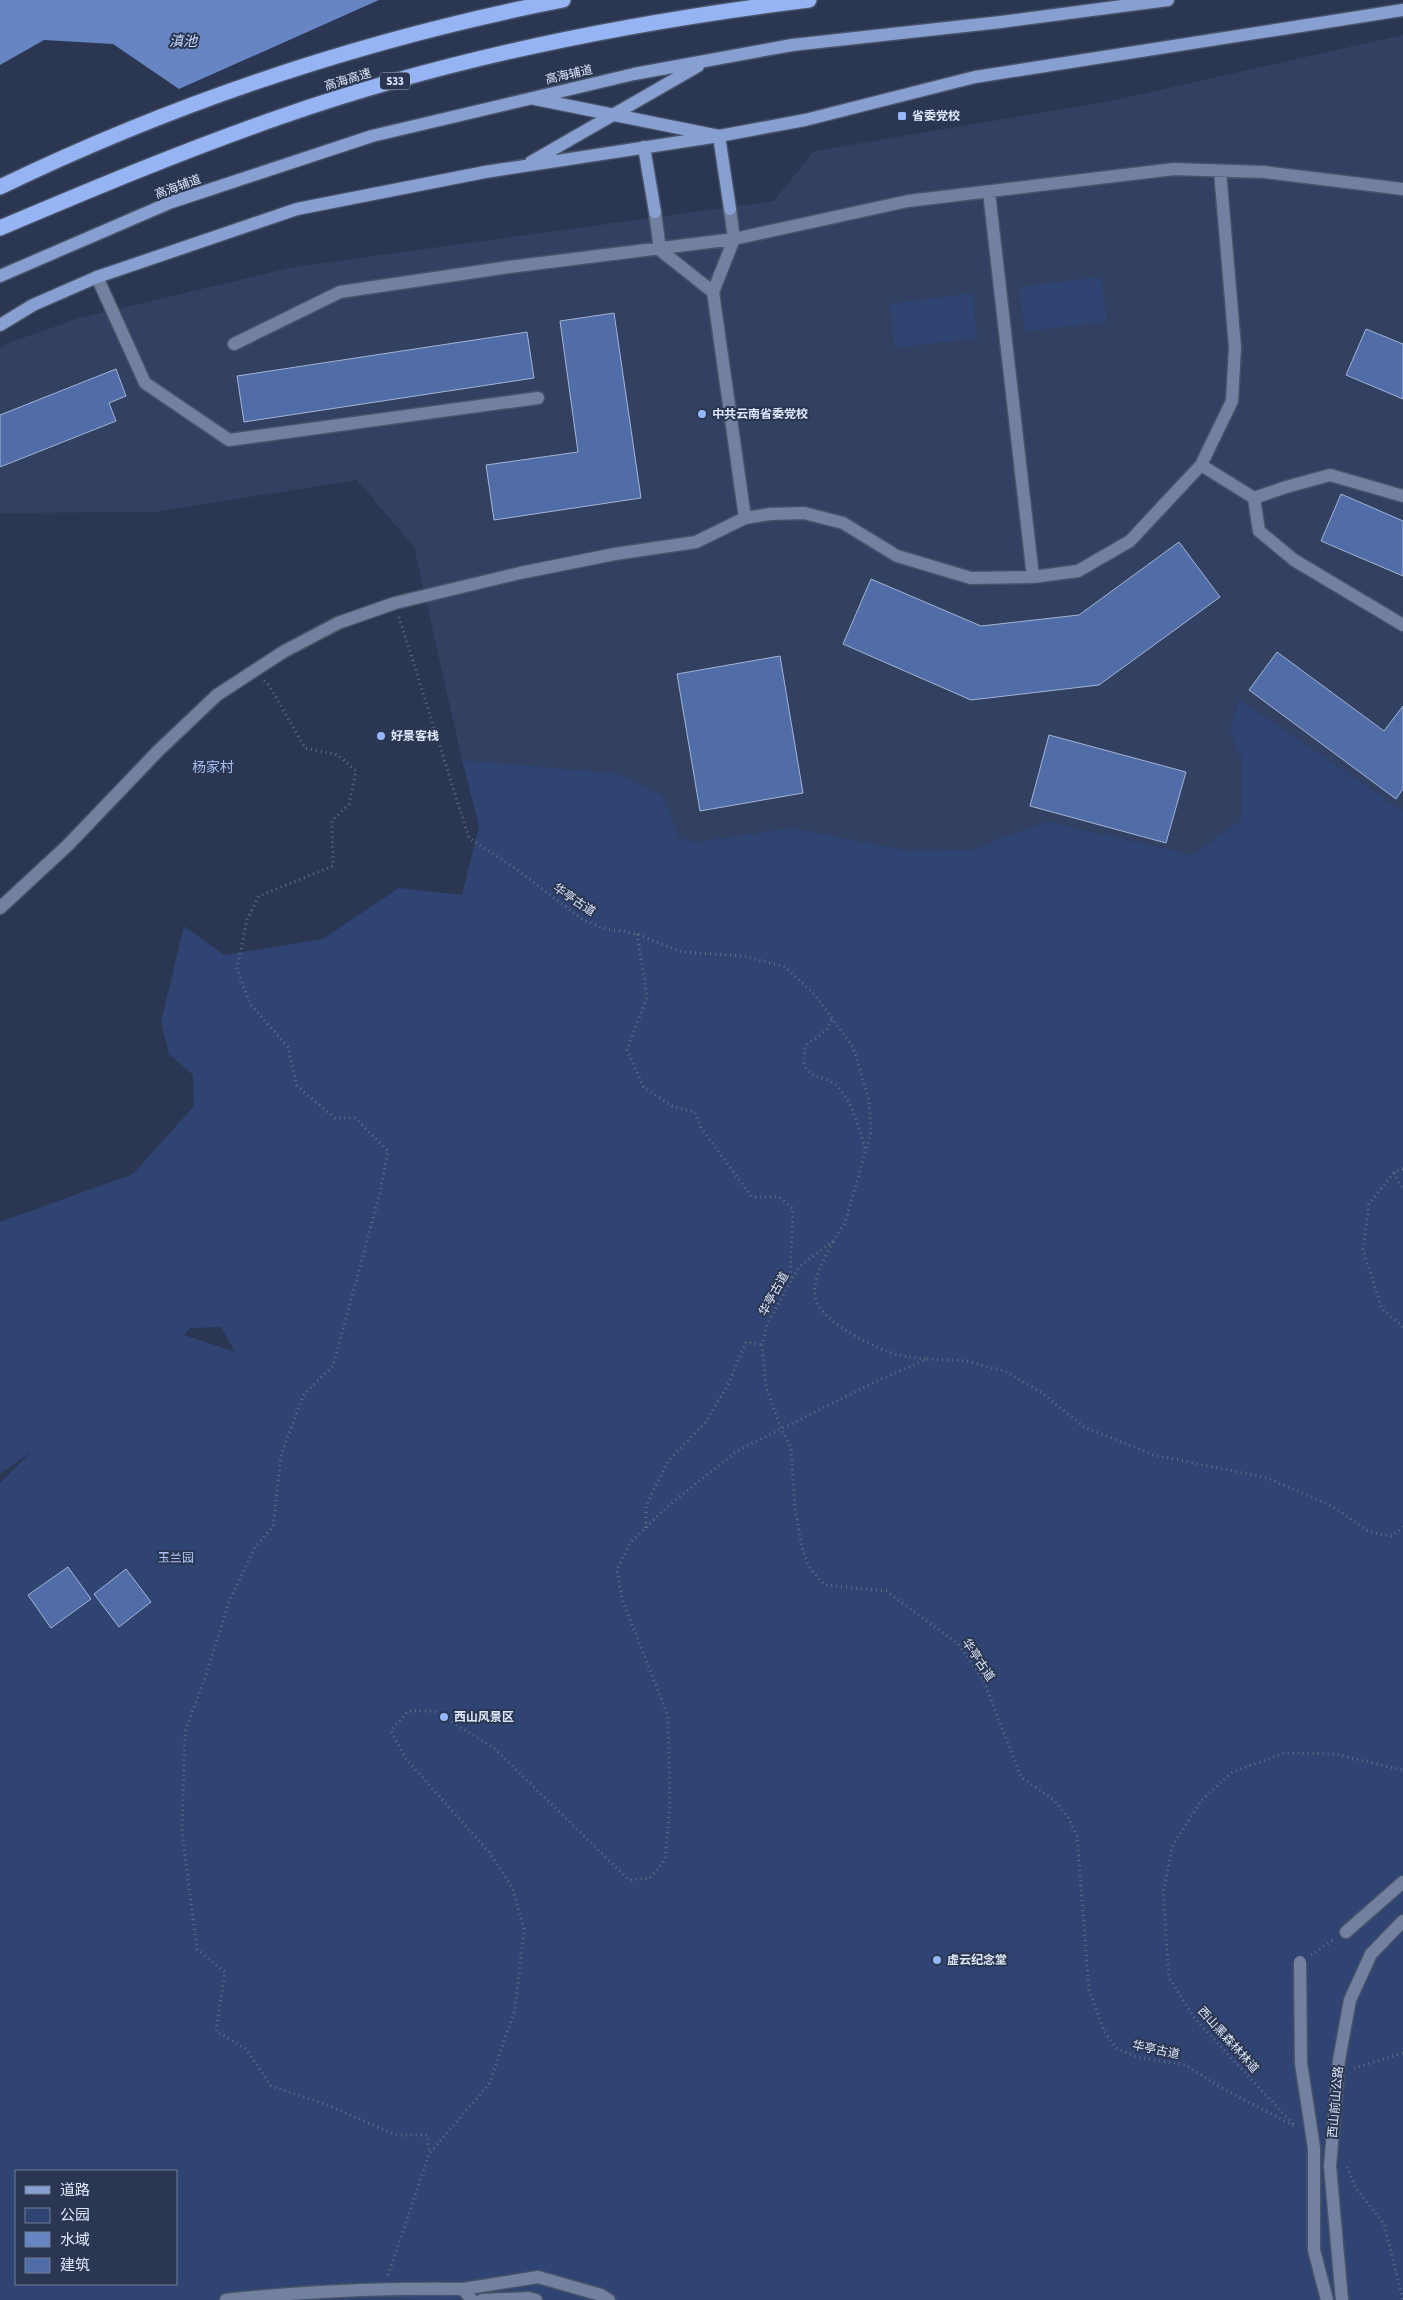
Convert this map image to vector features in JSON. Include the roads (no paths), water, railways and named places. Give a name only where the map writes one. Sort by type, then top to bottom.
[{"type":"highway","name":"高海高速","points":[[0,187],[43,166],[162,117],[269,78],[390,41],[488,15],[563,0]]},
{"type":"highway","name":"高海高速","points":[[0,228],[176,154],[282,116],[401,80],[497,54],[640,26],[809,0]]},
{"type":"main road","name":"高海辅道","points":[[0,276],[179,200],[372,136],[530,98],[634,74],[792,45],[1001,22],[1168,0]]},
{"type":"main road","points":[[0,325],[33,305],[97,277],[297,209],[524,165],[720,136],[805,120],[975,76],[1403,10]]},
{"type":"main road","points":[[524,165],[707,60]]},
{"type":"main road","points":[[530,98],[720,136]]},
{"type":"main road","points":[[720,136],[730,209]]},
{"type":"main road","points":[[644,147],[655,212]]},
{"type":"street","points":[[234,344],[340,292],[509,267],[660,250],[734,239],[908,201],[1174,169],[1264,172],[1403,189]]},
{"type":"street","points":[[0,908],[68,845],[158,752],[217,696],[283,652],[338,623],[395,603],[520,573],[615,554],[696,542],[745,518],[770,514],[804,513],[843,523],[897,556],[971,578],[1034,577],[1078,571],[1130,541],[1201,465],[1232,401],[1235,347],[1220,171]]},
{"type":"street","points":[[988,192],[1034,577]]},
{"type":"street","points":[[730,209],[734,239],[713,292],[745,518]]},
{"type":"street","points":[[655,212],[660,250],[713,292]]},
{"type":"street","points":[[97,277],[145,383],[229,440],[538,398]]},
{"type":"street","points":[[1201,465],[1254,498],[1259,531],[1294,560],[1403,626]]},
{"type":"street","points":[[1254,498],[1330,475],[1403,496]]},
{"type":"street","points":[[1346,1932],[1403,1882]]},
{"type":"street","name":"西山前山公路","points":[[1342,2300],[1330,2166],[1339,2073],[1350,2000],[1370,1954],[1403,1921]]},
{"type":"street","points":[[1300,1962],[1301,2063],[1314,2148],[1314,2250],[1327,2300]]},
{"type":"street","points":[[226,2300],[287,2293],[384,2288],[462,2289],[538,2277],[601,2295],[609,2300]]},
{"type":"street","points":[[462,2289],[472,2300]]},
{"type":"street","points":[[482,2300],[529,2298],[536,2300]]},
{"type":"water","name":"滇池","points":[[0,0],[379,0],[179,89],[113,44],[44,40],[0,65]]},
{"type":"place","name":"省委党校","points":[[902,116]]},
{"type":"place","name":"中共云南省委党校","points":[[702,414]]},
{"type":"place","name":"好景客栈","points":[[381,736]]},
{"type":"place","name":"西山风景区","points":[[444,1717]]},
{"type":"place","name":"虚云纪念堂","points":[[937,1960]]},
{"type":"district","name":"杨家村","points":[[213,768]]},
{"type":"park label","name":"玉兰园","points":[[176,1558]]}]
